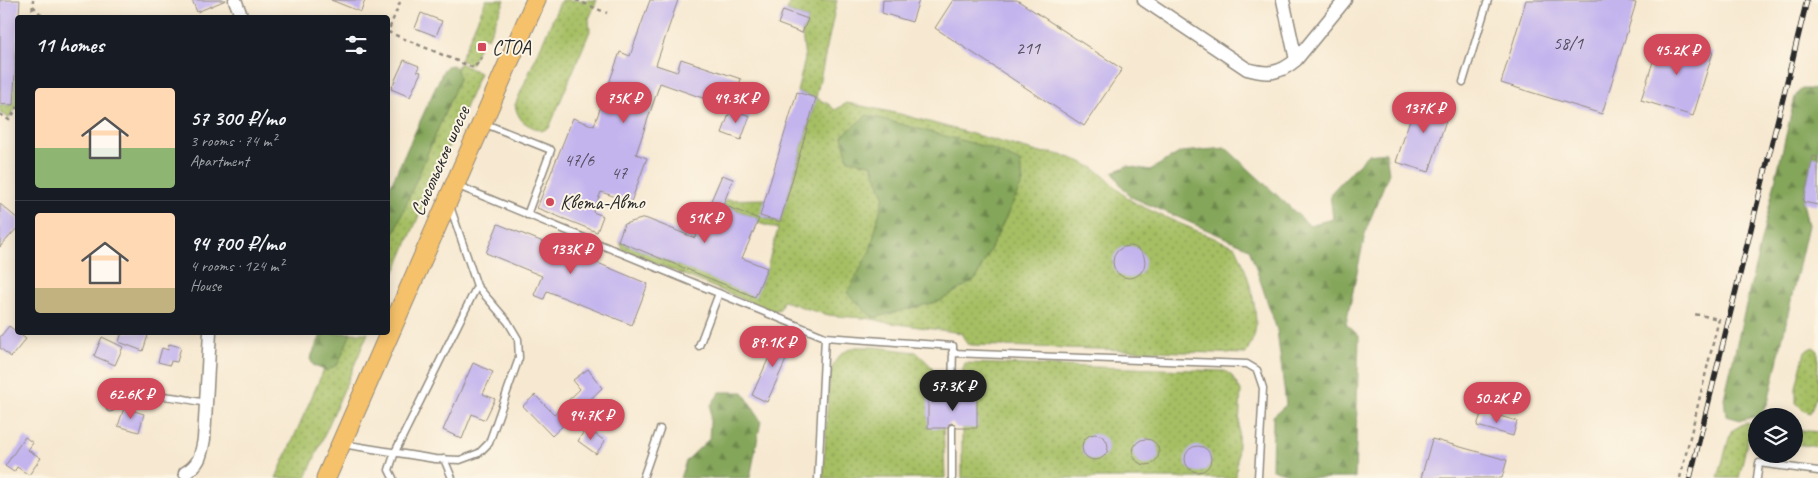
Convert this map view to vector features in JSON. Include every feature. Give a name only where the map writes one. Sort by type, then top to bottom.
[{"type":"main road","name":"Сысольское шоссе","points":[[390,332],[536,0]]},
{"type":"main road","name":"Сысольское шоссе","points":[[326,478],[389,335]]},
{"type":"street","points":[[235,0],[239,15]]},
{"type":"street","points":[[1144,0],[1247,69],[1261,73],[1274,72],[1286,68],[1296,60],[1345,0]]},
{"type":"street","points":[[1283,0],[1296,60]]},
{"type":"street","points":[[185,473],[195,467],[202,453],[210,335]]},
{"type":"lane","points":[[1463,82],[1488,0]]},
{"type":"lane","points":[[482,122],[551,150],[527,214]]},
{"type":"lane","points":[[451,192],[527,214],[825,337],[953,346],[952,396]]},
{"type":"lane","points":[[341,444],[460,460],[479,453],[489,443],[519,358],[518,339],[508,322],[477,286],[451,192]]},
{"type":"lane","points":[[393,478],[389,470],[395,452],[477,286]]},
{"type":"lane","points":[[699,346],[719,293]]},
{"type":"lane","points":[[818,478],[825,337]]},
{"type":"lane","points":[[952,353],[1247,364],[1257,370],[1263,388],[1258,478]]},
{"type":"lane","points":[[110,408],[128,399],[154,396],[178,397],[206,403]]},
{"type":"lane","points":[[952,428],[952,478]]},
{"type":"lane","points":[[644,478],[660,430]]},
{"type":"lane","points":[[444,459],[452,478]]},
{"type":"lane","points":[[1757,478],[1759,463],[1818,471]]},
{"type":"path","points":[[32,15],[33,0]]},
{"type":"path","points":[[576,0],[607,13]]},
{"type":"path","points":[[390,27],[400,2]]},
{"type":"path","points":[[33,6],[41,15]]},
{"type":"path","points":[[390,33],[474,68],[482,57]]},
{"type":"path","points":[[0,114],[9,120],[15,112]]},
{"type":"path","points":[[1680,478],[1719,319],[1694,314]]},
{"type":"green space","points":[[486,0],[505,0],[488,38],[483,36],[471,65],[460,60]]},
{"type":"green space","points":[[561,0],[597,0],[589,19],[590,31],[549,128],[541,131],[521,119],[515,105]]},
{"type":"green space","points":[[790,0],[837,0],[816,98],[797,92],[805,59],[802,33],[808,19],[787,11]]},
{"type":"green space","points":[[459,63],[480,73],[390,283],[390,220]]},
{"type":"green space","points":[[15,65],[15,109],[9,118],[0,113],[0,104],[12,105]]},
{"type":"green space","points":[[447,66],[455,66],[459,79],[390,242],[390,187]]},
{"type":"green space","points":[[1801,89],[1818,89],[1818,166],[1810,171],[1803,202],[1808,225],[1768,403],[1765,408],[1748,408],[1748,419],[1741,420],[1726,416],[1724,398],[1795,97]]},
{"type":"green space","points":[[816,98],[830,105],[835,110],[847,103],[900,114],[1041,153],[1053,153],[1069,157],[1095,169],[1137,204],[1236,247],[1248,278],[1256,315],[1254,336],[1246,354],[972,345],[967,344],[961,333],[870,319],[829,315],[783,301],[780,309],[772,311],[623,250],[620,242],[755,296],[767,268],[778,229],[758,223],[758,219],[712,200],[765,199],[768,212],[766,218],[780,222]]},
{"type":"green space","points":[[867,115],[990,148],[1020,162],[1023,182],[976,279],[940,301],[873,318],[847,293],[870,251],[884,195],[871,164],[848,160],[842,136]]},
{"type":"green space","points":[[1226,148],[1309,225],[1333,219],[1330,194],[1368,154],[1386,152],[1389,173],[1366,230],[1346,324],[1359,336],[1355,478],[1299,478],[1272,469],[1273,416],[1286,405],[1277,330],[1249,248],[1131,197],[1113,172],[1127,166],[1150,170],[1181,152]]},
{"type":"green space","points":[[321,335],[350,335],[338,364],[327,371],[314,366],[310,359]]},
{"type":"green space","points":[[339,335],[367,335],[306,478],[276,478]]},
{"type":"green space","points":[[856,347],[875,347],[916,352],[931,366],[942,392],[945,478],[823,478],[829,379],[837,358],[844,352]]},
{"type":"green space","points":[[1813,347],[1818,351],[1818,392],[1810,413],[1803,410],[1796,403],[1796,387],[1805,351]]},
{"type":"green space","points":[[965,363],[1225,371],[1232,376],[1241,391],[1236,478],[962,478],[962,380]]},
{"type":"green space","points":[[720,392],[743,392],[761,421],[750,478],[680,478],[686,461],[709,439],[711,405]]},
{"type":"green space","points":[[1745,423],[1748,424],[1748,438],[1739,478],[1718,478],[1731,431]]},
{"type":"green space","points":[[1803,430],[1818,432],[1818,447],[1803,445]]},
{"type":"building","points":[[0,0],[20,0],[19,15],[15,15],[13,105],[0,104]]},
{"type":"building","points":[[192,0],[226,0],[197,12]]},
{"type":"building","points":[[331,0],[365,0],[361,12]]},
{"type":"building","points":[[650,0],[678,0],[656,65],[677,72],[681,59],[741,79],[731,108],[660,83],[636,154],[647,158],[631,202],[601,192],[593,212],[603,216],[597,232],[537,208],[573,118],[594,126],[620,52],[630,56]]},
{"type":"building","points":[[883,0],[919,0],[912,22],[882,13]]},
{"type":"building","points":[[953,0],[1017,0],[1122,69],[1084,126],[935,28]]},
{"type":"building","points":[[1526,0],[1625,0],[1636,3],[1602,114],[1501,83]]},
{"type":"building","points":[[783,10],[808,19],[802,33],[778,24]]},
{"type":"building","points":[[421,13],[442,21],[436,36],[415,28]]},
{"type":"building","points":[[1661,36],[1713,52],[1693,116],[1641,100]]},
{"type":"building","points":[[404,60],[419,66],[417,71],[421,72],[410,97],[391,89]]},
{"type":"building","points":[[797,92],[816,98],[780,222],[760,216]]},
{"type":"building","points":[[1418,95],[1451,105],[1429,172],[1396,162]]},
{"type":"building","points":[[731,109],[750,116],[741,140],[722,133]]},
{"type":"building","points":[[1813,156],[1818,157],[1818,205],[1803,202]]},
{"type":"building","points":[[722,175],[733,179],[723,205],[759,219],[742,258],[767,268],[755,297],[618,241],[624,224],[645,218],[695,238]]},
{"type":"building","points":[[0,204],[15,216],[15,230],[0,247]]},
{"type":"building","points":[[498,224],[581,257],[587,245],[598,249],[593,261],[648,284],[632,325],[547,291],[544,299],[534,295],[542,276],[486,253]]},
{"type":"building","points":[[1129,246],[1135,247],[1140,251],[1144,256],[1144,268],[1140,273],[1135,277],[1129,278],[1123,277],[1118,273],[1114,268],[1113,262],[1114,256],[1118,251],[1123,247]]},
{"type":"building","points":[[9,326],[15,331],[15,335],[21,335],[26,339],[11,357],[0,348],[0,337]]},
{"type":"building","points":[[121,335],[148,335],[143,351],[119,342]]},
{"type":"building","points":[[779,335],[794,342],[767,402],[752,395]]},
{"type":"building","points":[[102,337],[123,347],[115,365],[94,356]]},
{"type":"building","points":[[169,344],[181,347],[177,362],[171,361],[170,365],[158,362],[162,348],[168,350]]},
{"type":"building","points":[[473,363],[493,372],[483,394],[495,399],[485,420],[472,414],[462,439],[443,430]]},
{"type":"building","points":[[588,369],[602,388],[552,436],[523,406],[535,395],[554,414],[580,389],[573,380]]},
{"type":"building","points":[[928,396],[947,396],[952,401],[957,396],[977,396],[977,428],[957,428],[952,423],[947,428],[928,428]]},
{"type":"building","points":[[124,408],[144,414],[139,432],[118,426]]},
{"type":"building","points":[[1482,411],[1517,421],[1513,436],[1477,426]]},
{"type":"building","points":[[586,428],[605,441],[596,454],[578,441]]},
{"type":"building","points":[[1095,434],[1104,438],[1108,447],[1104,456],[1095,460],[1086,456],[1082,447],[1086,438]]},
{"type":"building","points":[[25,437],[33,443],[28,450],[41,458],[29,475],[17,467],[14,472],[5,466]]},
{"type":"building","points":[[1146,439],[1155,443],[1159,452],[1155,461],[1146,465],[1137,461],[1133,452],[1137,443]]},
{"type":"building","points":[[1432,439],[1507,460],[1502,478],[1421,478]]},
{"type":"building","points":[[1198,446],[1207,450],[1211,459],[1207,468],[1198,472],[1189,468],[1185,459],[1189,450]]},
{"type":"railway","points":[[1690,478],[1807,0]]},
{"type":"place","name":"СТОА","points":[[482,47]]},
{"type":"place","name":"Квета-Авто","points":[[550,202]]}]
